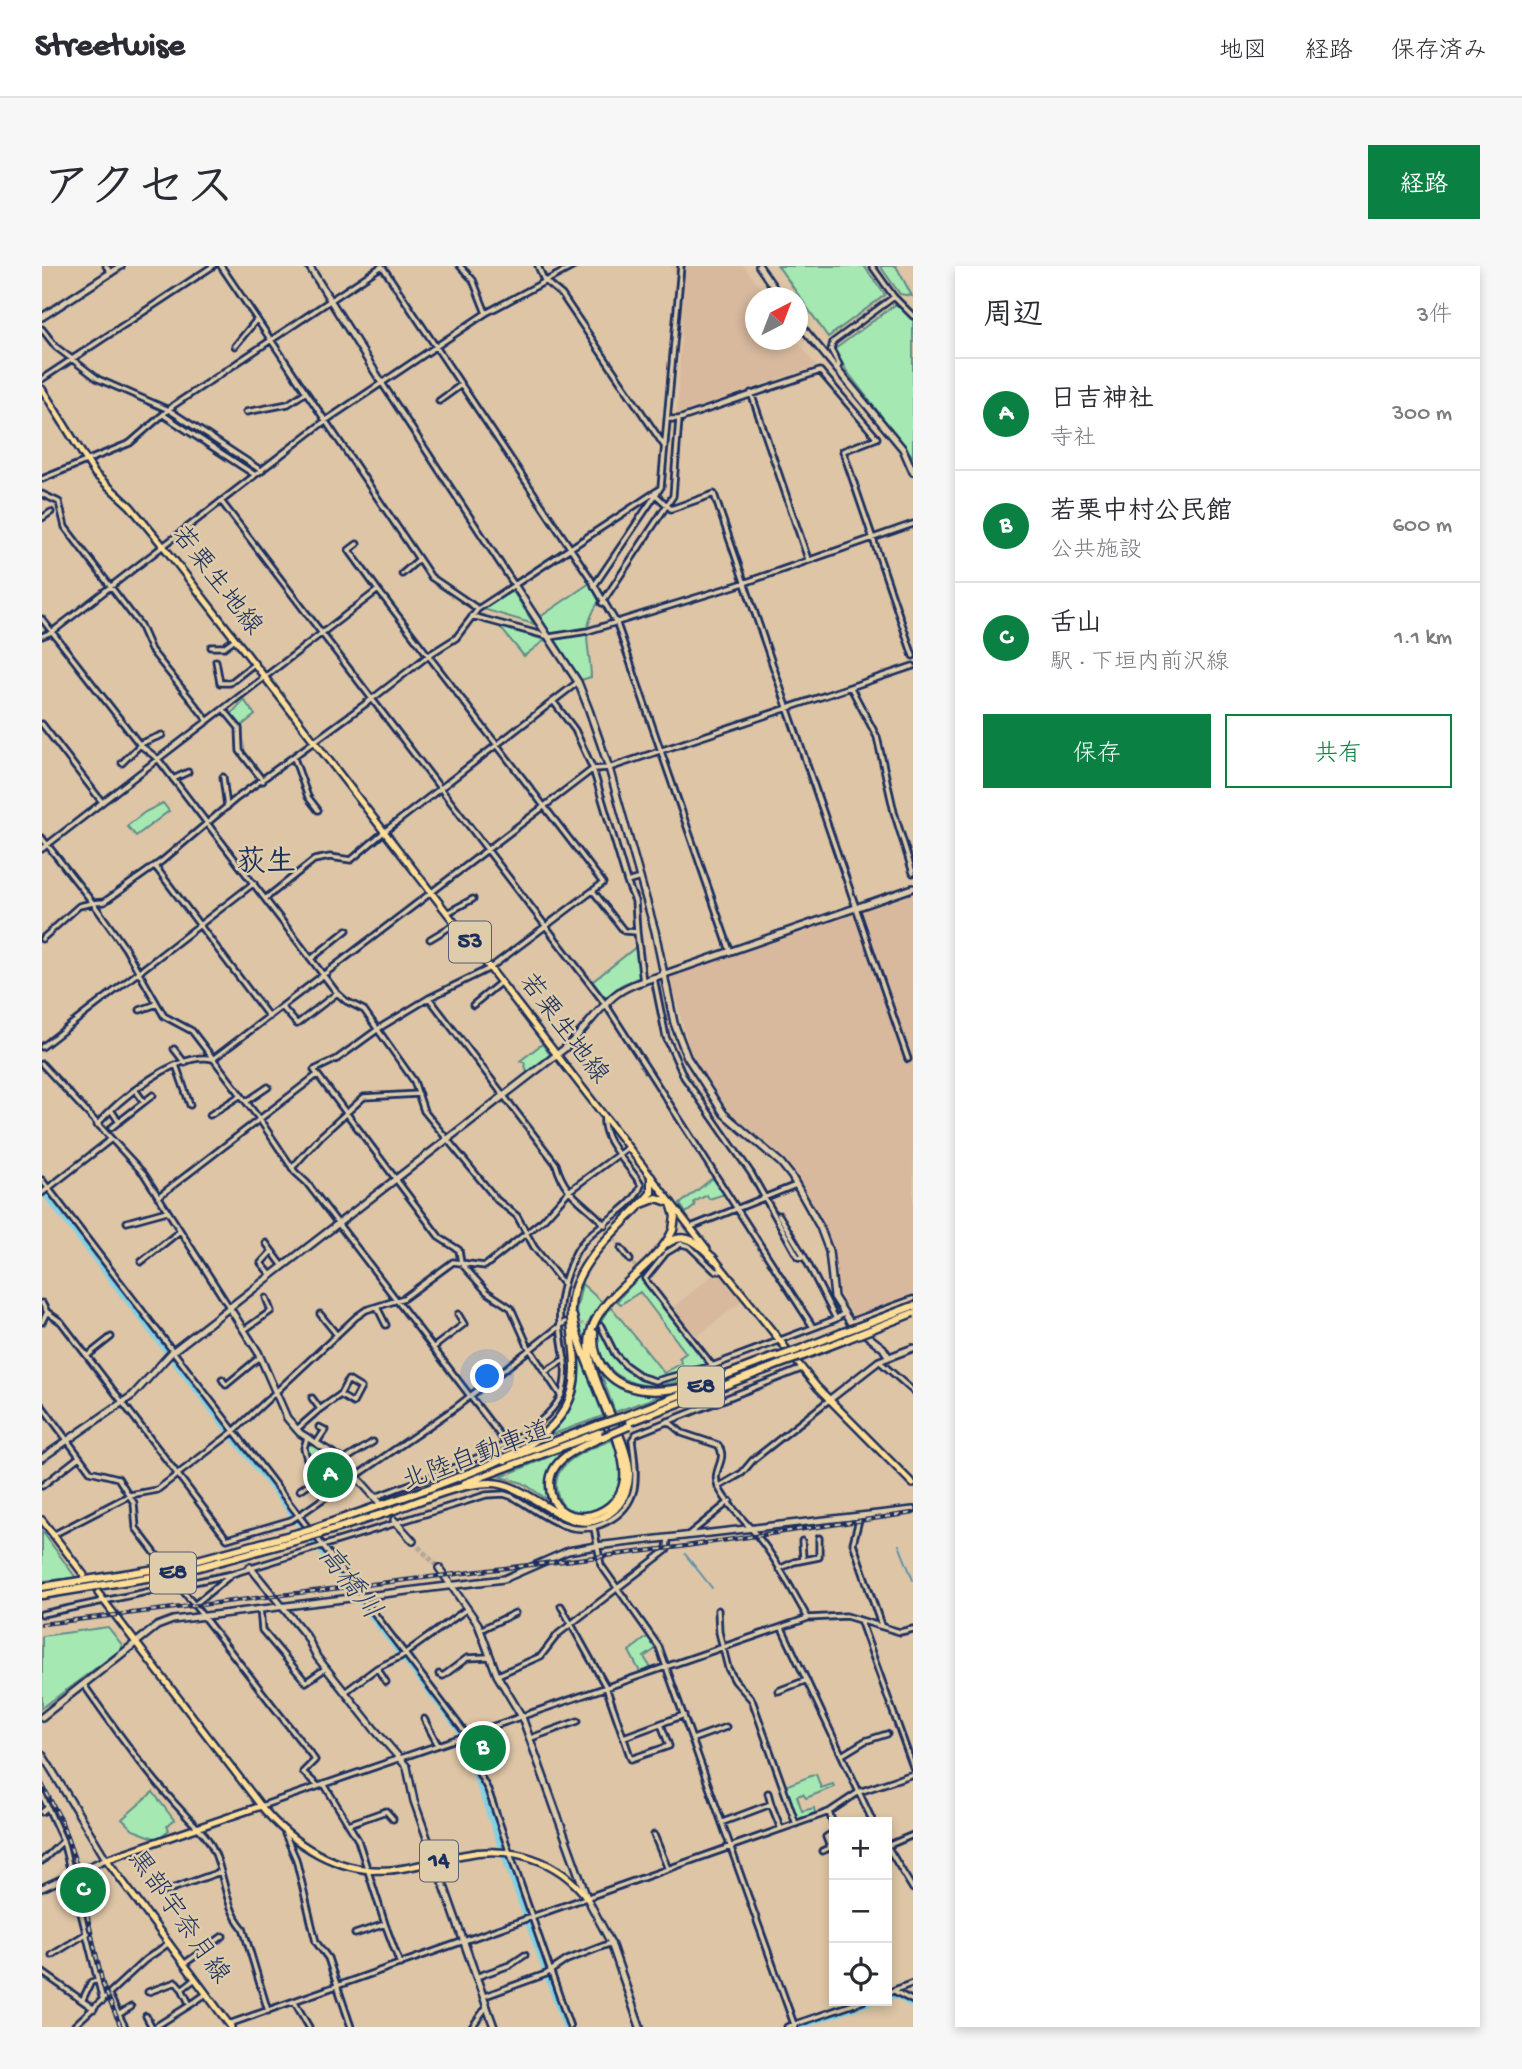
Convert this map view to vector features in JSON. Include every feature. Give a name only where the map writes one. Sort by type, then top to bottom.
[{"type":"highway","points":[[430,1489],[518,1451],[542,1436],[559,1420],[570,1400],[575,1378],[570,1330],[573,1297],[579,1278],[590,1261],[652,1190],[651,1177]]},
{"type":"highway","points":[[372,1517],[466,1487],[494,1483],[522,1490],[562,1517],[575,1521],[598,1519],[614,1509],[627,1489],[628,1463],[589,1349],[591,1331],[604,1309],[660,1249],[674,1226],[671,1203],[657,1198],[639,1205]]},
{"type":"highway","points":[[660,1249],[678,1237],[687,1237],[715,1260]]},
{"type":"highway","points":[[573,1297],[580,1347],[619,1447],[624,1477],[619,1495],[604,1511],[585,1517],[565,1512],[555,1504],[551,1494],[550,1479],[554,1468],[567,1455],[601,1432],[627,1422]]},
{"type":"highway","name":"北陸自動車道","points":[[800,1351],[809,1345],[844,1336],[913,1306]]},
{"type":"highway","points":[[604,1309],[594,1334],[596,1353],[609,1375],[629,1388],[649,1391],[674,1389],[779,1359]]},
{"type":"highway","name":"北陸自動車道","points":[[627,1422],[779,1359],[913,1313]]},
{"type":"highway","name":"北陸自動車道","points":[[42,1595],[177,1573],[372,1517],[668,1407],[779,1359]]},
{"type":"highway","name":"北陸自動車道","points":[[317,1531],[430,1489],[601,1432]]},
{"type":"highway","name":"北陸自動車道","points":[[42,1587],[175,1566],[300,1536]]},
{"type":"main road","name":"若栗生地線","points":[[42,389],[86,461],[164,547],[801,1369],[913,1484]]},
{"type":"main road","points":[[42,1520],[84,1575]]},
{"type":"main road","name":"14","points":[[98,1593],[285,1834],[325,1857],[368,1870],[388,1870],[481,1852],[510,1853],[547,1864],[570,1877],[587,1898]]},
{"type":"main road","name":"黒部宇奈月線","points":[[230,2026],[106,1859],[261,1806]]},
{"type":"street","points":[[106,266],[111,273]]},
{"type":"street","points":[[42,317],[121,266]]},
{"type":"street","points":[[42,379],[213,266]]},
{"type":"street","points":[[221,266],[430,577],[478,609]]},
{"type":"street","points":[[309,266],[382,383],[578,682],[609,768],[640,878],[665,974],[674,1023],[695,1072],[733,1124],[781,1163],[796,1185],[824,1239],[834,1297],[850,1322],[888,1356]]},
{"type":"street","points":[[42,479],[130,443],[169,410],[382,266],[617,624],[731,952]]},
{"type":"street","points":[[460,266],[473,280],[486,313]]},
{"type":"street","points":[[538,266],[544,280],[562,295],[665,447]]},
{"type":"street","points":[[42,636],[52,632],[164,547],[325,421],[486,313],[574,266]]},
{"type":"street","points":[[594,586],[661,487],[681,266]]},
{"type":"street","points":[[759,266],[773,287]]},
{"type":"street","points":[[872,266],[894,297],[913,316]]},
{"type":"street","points":[[836,370],[839,365],[831,350],[833,342],[894,297]]},
{"type":"street","points":[[235,346],[257,319]]},
{"type":"street","points":[[42,329],[72,360],[110,387],[169,410],[262,471]]},
{"type":"street","points":[[808,335],[903,449],[913,472]]},
{"type":"street","points":[[668,419],[679,419],[820,371],[877,438],[843,451],[913,656]]},
{"type":"street","points":[[439,401],[461,385]]},
{"type":"street","points":[[246,412],[288,404],[306,392]]},
{"type":"street","points":[[751,393],[808,560]]},
{"type":"street","points":[[164,416],[255,475]]},
{"type":"street","points":[[602,603],[675,490],[679,419]]},
{"type":"street","points":[[42,494],[60,502],[65,527],[141,625],[151,650],[208,721]]},
{"type":"street","points":[[42,939],[79,906],[113,898],[227,807],[429,655],[456,638],[478,609],[657,494]]},
{"type":"street","points":[[657,494],[671,509],[714,494],[908,1059]]},
{"type":"street","points":[[221,501],[606,1005],[813,1327]]},
{"type":"street","points":[[42,518],[51,512]]},
{"type":"street","points":[[472,616],[550,637],[617,624],[913,524]]},
{"type":"street","points":[[357,544],[349,550],[378,590],[603,883],[491,968],[429,998],[377,1029],[337,1059],[314,1070],[334,1093],[345,1114],[440,1238],[458,1250],[461,1263],[487,1293],[511,1308],[529,1349],[561,1396]]},
{"type":"street","points":[[402,574],[418,560]]},
{"type":"street","points":[[42,849],[208,721],[225,711],[378,590]]},
{"type":"street","points":[[42,619],[140,745],[158,759],[337,993],[346,1002],[364,1010],[414,1081],[424,1111],[449,1138],[497,1200],[517,1216],[564,1286]]},
{"type":"street","points":[[211,647],[224,647],[235,639]]},
{"type":"street","points":[[216,661],[219,683],[230,683],[254,664]]},
{"type":"street","points":[[97,1125],[111,1110],[166,1069],[213,1059],[593,769],[609,768],[913,666]]},
{"type":"street","points":[[265,899],[314,860],[351,860],[578,682]]},
{"type":"street","points":[[851,688],[877,737],[894,812],[913,873]]},
{"type":"street","points":[[553,701],[575,730],[593,769],[635,901],[643,982]]},
{"type":"street","points":[[225,711],[239,728],[242,755],[262,781]]},
{"type":"street","points":[[42,724],[102,802]]},
{"type":"street","points":[[122,762],[140,745],[162,735]]},
{"type":"street","points":[[294,758],[308,797],[318,810]]},
{"type":"street","points":[[173,779],[188,772]]},
{"type":"street","points":[[223,777],[227,807]]},
{"type":"street","points":[[42,838],[93,903],[169,1020],[192,1031],[260,1120],[292,1168],[470,1394],[506,1443],[506,1450]]},
{"type":"street","points":[[155,866],[269,1017]]},
{"type":"street","points":[[627,882],[640,878]]},
{"type":"street","points":[[42,1047],[254,883]]},
{"type":"street","points":[[42,1458],[66,1438],[123,1402],[172,1352],[557,1055],[586,1030],[606,1005],[628,987],[913,888]]},
{"type":"street","points":[[593,891],[624,931],[637,932]]},
{"type":"street","points":[[447,913],[473,899]]},
{"type":"street","points":[[430,939],[456,924]]},
{"type":"street","points":[[311,958],[347,930]]},
{"type":"street","points":[[654,978],[666,1037],[684,1077],[735,1150],[798,1257],[805,1258]]},
{"type":"street","points":[[473,1005],[501,982]]},
{"type":"street","points":[[282,1007],[297,1024],[337,993]]},
{"type":"street","points":[[429,998],[556,1164],[561,1181],[603,1224]]},
{"type":"street","points":[[141,1010],[157,1004]]},
{"type":"street","points":[[174,1049],[185,1063]]},
{"type":"street","points":[[42,1064],[144,1174],[260,1357],[288,1418],[307,1438],[343,1461],[378,1499],[506,1443],[538,1425],[561,1396],[566,1384],[563,1323],[559,1306],[575,1254],[639,1192],[641,1185],[610,1141],[604,1117]]},
{"type":"street","points":[[176,1065],[190,1105]]},
{"type":"street","points":[[158,1197],[317,1075]]},
{"type":"street","points":[[246,1102],[268,1087]]},
{"type":"street","points":[[136,1091],[144,1102]]},
{"type":"street","points":[[292,1168],[345,1114],[370,1094],[419,1094]]},
{"type":"street","points":[[111,1128],[153,1095]]},
{"type":"street","points":[[210,1115],[241,1095]]},
{"type":"street","points":[[111,1110],[119,1122]]},
{"type":"street","points":[[42,1193],[110,1140]]},
{"type":"street","points":[[53,1535],[130,1495],[158,1490],[233,1432],[356,1317],[398,1300],[453,1262],[485,1266],[527,1234],[569,1191],[628,1148]]},
{"type":"street","points":[[42,1181],[467,1734],[476,1750],[477,1770],[488,1790],[570,2027]]},
{"type":"street","points":[[690,1227],[796,1185]]},
{"type":"street","points":[[127,1222],[167,1211]]},
{"type":"street","points":[[779,1215],[805,1258],[836,1319]]},
{"type":"street","points":[[141,1262],[180,1231]]},
{"type":"street","points":[[266,1243],[283,1266]]},
{"type":"street","points":[[714,1367],[645,1279],[666,1252],[681,1244],[689,1246],[715,1271],[724,1271]]},
{"type":"street","points":[[621,1248],[630,1260]]},
{"type":"street","points":[[271,1275],[261,1263],[272,1251]]},
{"type":"street","points":[[244,1330],[271,1311],[266,1298]]},
{"type":"street","points":[[850,1322],[913,1298]]},
{"type":"street","points":[[42,1303],[47,1312],[61,1322],[227,1539],[299,1516],[455,1408],[563,1323]]},
{"type":"street","points":[[377,1307],[386,1325]]},
{"type":"street","points":[[42,1322],[47,1312]]},
{"type":"street","points":[[601,1326],[615,1354],[642,1377],[655,1381],[714,1367],[836,1319],[844,1312]]},
{"type":"street","points":[[320,1314],[337,1335]]},
{"type":"street","points":[[434,1347],[464,1324],[458,1314]]},
{"type":"street","points":[[87,1356],[111,1337]]},
{"type":"street","points":[[718,1486],[742,1473],[752,1460],[879,1361],[913,1348]]},
{"type":"street","points":[[222,1379],[226,1385],[260,1357]]},
{"type":"street","points":[[545,1372],[565,1359]]},
{"type":"street","points":[[879,1361],[913,1391]]},
{"type":"street","points":[[42,1614],[232,1574],[475,1498],[504,1494],[564,1526],[594,1528],[615,1517],[630,1499],[635,1480],[632,1440],[636,1434],[733,1392],[801,1369]]},
{"type":"street","points":[[297,1429],[340,1395],[348,1380],[361,1388],[353,1403],[340,1395]]},
{"type":"street","points":[[312,1398],[320,1409]]},
{"type":"street","points":[[42,1406],[93,1473],[118,1478],[134,1503],[136,1528],[158,1557]]},
{"type":"street","points":[[668,1421],[682,1433],[718,1445],[723,1455],[716,1473],[718,1486],[779,1569],[808,1618]]},
{"type":"street","points":[[316,1444],[325,1430],[319,1427]]},
{"type":"street","points":[[300,1490],[313,1481],[304,1448],[307,1438]]},
{"type":"street","points":[[343,1461],[373,1442]]},
{"type":"street","points":[[42,1486],[79,1457]]},
{"type":"street","points":[[512,1490],[513,1497]]},
{"type":"street","points":[[688,1536],[689,1532],[730,1501]]},
{"type":"street","points":[[42,1717],[157,1626],[201,1614],[362,1597],[517,1576],[568,1551],[596,1546],[911,1509]]},
{"type":"street","points":[[859,1514],[853,1543],[863,1580],[882,1627]]},
{"type":"street","points":[[395,1522],[413,1541]]},
{"type":"street","points":[[594,1528],[601,1565],[654,1636],[667,1665],[795,2026]]},
{"type":"street","points":[[497,1675],[541,1656],[558,1634],[667,1550],[668,1538]]},
{"type":"street","points":[[779,1569],[821,1555],[819,1538]]},
{"type":"street","points":[[802,1541],[803,1559]]},
{"type":"street","points":[[250,1567],[307,1637],[326,1668],[400,1758],[411,1777],[414,1801],[494,2027]]},
{"type":"street","points":[[439,1568],[468,1607],[497,1675],[522,1717],[587,1898],[611,1943],[640,2027]]},
{"type":"street","points":[[194,1605],[232,1574]]},
{"type":"street","points":[[178,1585],[315,1760],[303,1772],[318,1786]]},
{"type":"street","points":[[561,1606],[606,1687],[631,1759],[669,1746],[661,1724]]},
{"type":"street","points":[[345,1692],[468,1607]]},
{"type":"street","points":[[259,1608],[262,1630],[306,1682],[326,1668]]},
{"type":"street","points":[[718,1610],[723,1647],[735,1681],[752,1700],[796,1824]]},
{"type":"street","points":[[480,1630],[515,1614]]},
{"type":"street","points":[[261,1806],[808,1618],[832,1615],[860,1619],[900,1632],[913,1629]]},
{"type":"street","points":[[860,1619],[913,1767]]},
{"type":"street","points":[[781,1627],[871,1817]]},
{"type":"street","points":[[439,1674],[443,1676],[467,1658],[489,1657]]},
{"type":"street","points":[[377,1668],[386,1682]]},
{"type":"street","points":[[778,1691],[807,1680]]},
{"type":"street","points":[[84,1685],[200,1831],[213,1852],[235,1919],[243,1928],[268,2011]]},
{"type":"street","points":[[624,1737],[684,1714]]},
{"type":"street","points":[[424,1719],[438,1745]]},
{"type":"street","points":[[531,1738],[579,1721]]},
{"type":"street","points":[[693,1739],[726,1727]]},
{"type":"street","points":[[842,1755],[865,1741],[887,1734]]},
{"type":"street","points":[[42,1754],[106,1859],[42,1888]]},
{"type":"street","points":[[230,2026],[829,1812],[859,1792],[913,1774]]},
{"type":"street","points":[[324,1784],[358,1840],[400,1964]]},
{"type":"street","points":[[768,1793],[781,1829]]},
{"type":"street","points":[[42,1795],[63,1842],[103,2001]]},
{"type":"street","points":[[723,1822],[772,1804]]},
{"type":"street","points":[[42,1812],[48,1807]]},
{"type":"street","points":[[349,1824],[386,1811],[393,1819]]},
{"type":"street","points":[[829,1812],[830,1817]]},
{"type":"street","points":[[285,1834],[296,1859],[316,1942],[328,1958],[351,2027]]},
{"type":"street","points":[[654,1835],[668,1869]]},
{"type":"street","points":[[913,1835],[887,1846],[913,1889]]},
{"type":"street","points":[[42,1861],[63,1842]]},
{"type":"street","points":[[822,1851],[829,1848]]},
{"type":"street","points":[[163,1892],[220,1872]]},
{"type":"street","points":[[355,1934],[385,1924]]},
{"type":"street","points":[[52,1955],[87,1933]]},
{"type":"street","points":[[184,1964],[223,1936]]},
{"type":"street","points":[[75,2026],[145,1960],[169,1943]]},
{"type":"street","points":[[485,1996],[551,1971],[567,1960],[611,1943]]},
{"type":"street","points":[[476,1977],[510,1965],[525,1955]]},
{"type":"street","points":[[42,1972],[94,2009]]},
{"type":"street","points":[[181,1989],[195,1979]]},
{"type":"street","points":[[83,2000],[91,1982],[98,1980]]},
{"type":"street","points":[[148,1992],[176,1982],[190,2005]]},
{"type":"street","points":[[893,1991],[913,1983]]},
{"type":"street","points":[[893,1991],[913,2001]]},
{"type":"street","points":[[146,2016],[153,2027],[206,1994]]},
{"type":"street","points":[[109,1995],[125,2027]]},
{"type":"street","points":[[294,2001],[309,2027]]},
{"type":"street","points":[[472,2027],[487,2005]]},
{"type":"street","points":[[787,2027],[849,2006]]},
{"type":"street","points":[[118,2015],[131,2007]]},
{"type":"shaded area","points":[[670,266],[744,266],[760,287],[745,287],[745,350],[804,350],[816,366],[677,414],[684,288]]},
{"type":"shaded area","points":[[913,893],[913,1294],[854,1317],[837,1289],[835,1259],[826,1232],[792,1168],[775,1150],[735,1120],[691,1055],[670,977]]},
{"type":"shaded area","points":[[714,1274],[723,1275],[742,1301],[694,1339],[671,1309]]},
{"type":"green space","points":[[778,266],[864,266],[885,295],[828,337],[808,309],[808,287],[793,287]]},
{"type":"green space","points":[[880,266],[896,266],[912,296],[900,294]]},
{"type":"green space","points":[[899,302],[913,321],[913,457],[846,370],[835,349]]},
{"type":"green space","points":[[590,583],[599,601],[587,630],[591,677],[581,680],[540,617]]},
{"type":"green space","points":[[510,592],[514,593],[534,624],[483,609]]},
{"type":"green space","points":[[499,626],[545,640],[524,656]]},
{"type":"green space","points":[[244,700],[255,715],[241,726],[231,714]]},
{"type":"green space","points":[[163,803],[169,811],[136,836],[127,826],[145,812]]},
{"type":"green space","points":[[636,947],[640,977],[621,985],[605,998],[592,982]]},
{"type":"green space","points":[[542,1044],[551,1056],[528,1074],[524,1062],[520,1061]]},
{"type":"green space","points":[[714,1177],[725,1194],[709,1199],[707,1195],[694,1202],[695,1206],[686,1213],[680,1204]]},
{"type":"green space","points":[[640,1275],[713,1371],[653,1386],[622,1378],[606,1363],[598,1343],[598,1332],[605,1314],[612,1308],[664,1373],[682,1363],[679,1358],[686,1353],[640,1292],[621,1304],[617,1301]]},
{"type":"green space","points":[[582,1284],[602,1302],[586,1339],[586,1352],[576,1311]]},
{"type":"green space","points":[[576,1343],[603,1416],[545,1437],[563,1417],[574,1395]]},
{"type":"green space","points":[[595,1357],[608,1375],[624,1387],[642,1393],[665,1394],[615,1412]]},
{"type":"green space","points":[[305,1440],[339,1460],[351,1479],[320,1499],[302,1450]]},
{"type":"green space","points":[[612,1440],[623,1471],[618,1493],[604,1507],[595,1510],[585,1512],[564,1507],[557,1493],[556,1482],[560,1472],[577,1456]]},
{"type":"green space","points":[[560,1452],[547,1483],[551,1502],[523,1483],[501,1477]]},
{"type":"green space","points":[[42,1531],[76,1578],[42,1581]]},
{"type":"green space","points":[[108,1627],[122,1645],[120,1650],[42,1708],[42,1636]]},
{"type":"green space","points":[[650,1635],[657,1648],[644,1657],[651,1668],[640,1672],[629,1651]]},
{"type":"green space","points":[[816,1774],[821,1788],[833,1784],[834,1787],[806,1798],[803,1794],[797,1796],[802,1811],[814,1808],[815,1813],[796,1820],[785,1786]]},
{"type":"green space","points":[[153,1792],[174,1820],[167,1826],[169,1830],[157,1839],[133,1830],[122,1819]]},
{"type":"waterway","name":"高橋川","points":[[42,1189],[460,1730],[566,2027]]},
{"type":"waterway","points":[[899,1545],[913,1580]]},
{"type":"waterway","points":[[685,1554],[712,1588]]},
{"type":"waterway","name":"高橋川","points":[[892,1996],[898,1995],[913,2005]]},
{"type":"waterway","name":"高橋川","points":[[797,2027],[858,2006]]},
{"type":"tunnel","points":[[605,1225],[621,1248]]},
{"type":"tunnel","points":[[630,1260],[645,1279]]},
{"type":"tunnel","points":[[575,1323],[601,1326]]},
{"type":"tunnel","points":[[715,1369],[731,1389]]},
{"type":"tunnel","points":[[655,1381],[662,1403]]},
{"type":"tunnel","points":[[509,1466],[512,1486]]},
{"type":"tunnel","points":[[227,1539],[250,1567]]},
{"type":"tunnel","points":[[413,1541],[439,1568]]},
{"type":"tunnel","points":[[158,1557],[177,1583]]},
{"type":"railway","points":[[42,1624],[679,1547],[913,1513]]},
{"type":"railway","points":[[42,1784],[61,1820],[77,1866]]},
{"type":"railway","points":[[74,1857],[103,1985],[121,2027]]},
{"type":"place","name":"日吉神社","points":[[330,1475]]},
{"type":"place","name":"若栗中村公民館","points":[[483,1748]]},
{"type":"place","name":"舌山","points":[[83,1890]]},
{"type":"district","name":"荻生","points":[[266,864]]}]
